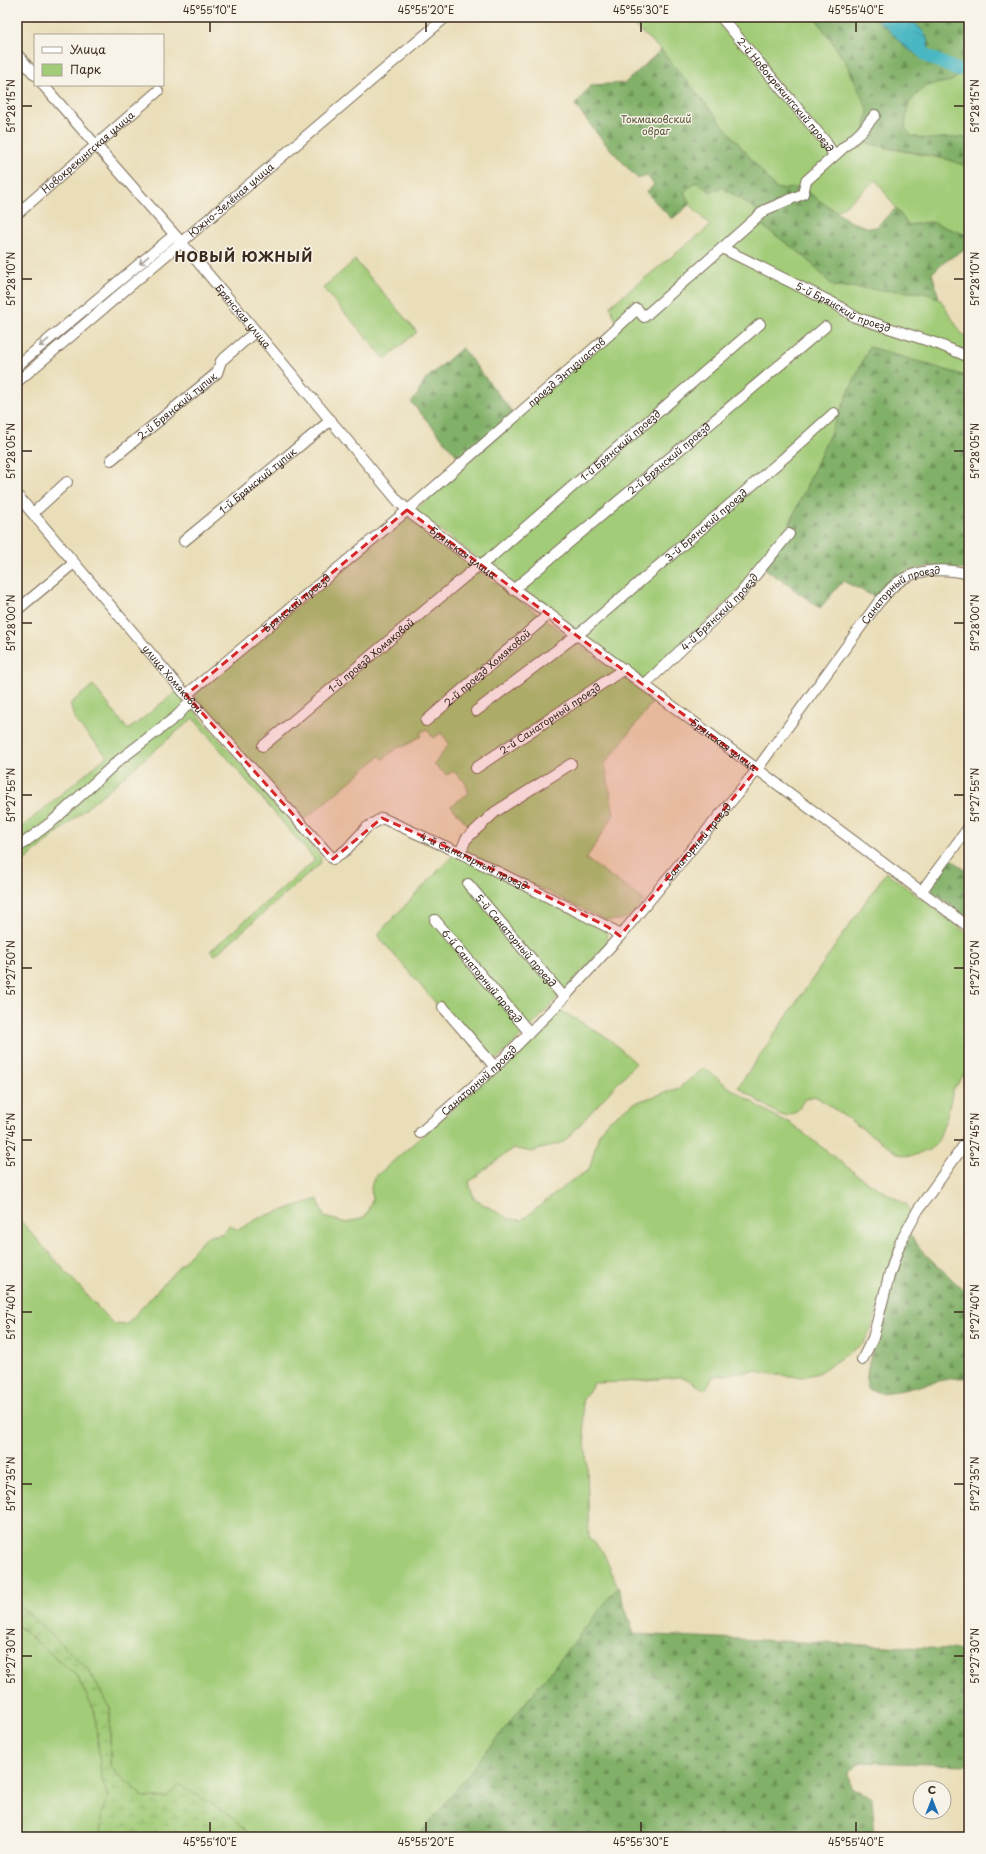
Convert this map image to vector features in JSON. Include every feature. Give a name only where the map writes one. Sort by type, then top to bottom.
[{"type":"street","name":"Южно-Зелёная улица","points":[[17,382],[446,17]]},
{"type":"street","name":"2-й Новокрекингский проезд","points":[[720,17],[825,141],[834,155]]},
{"type":"street","points":[[17,54],[34,74]]},
{"type":"street","name":"Брянская улица","points":[[44,86],[95,146],[182,243],[255,332],[407,510],[513,590],[549,614],[921,892],[969,926]]},
{"type":"street","name":"Новокрекингская улица","points":[[17,214],[158,91]]},
{"type":"street","points":[[722,248],[765,210],[803,194],[806,181],[861,132],[875,115]]},
{"type":"street","name":"Южно-Зелёная улица","points":[[17,366],[174,235]]},
{"type":"street","name":"5-й Брянский проезд","points":[[722,248],[837,305],[855,317],[938,344],[969,357]]},
{"type":"street","name":"проезд Энтузиастов","points":[[407,510],[608,336],[637,309],[644,317],[722,248]]},
{"type":"street","name":"1-й Брянский проезд","points":[[480,565],[760,324]]},
{"type":"street","name":"2-й Брянский проезд","points":[[513,590],[825,327]]},
{"type":"street","name":"2-й Брянский тупик","points":[[111,460],[217,373],[221,361],[255,332]]},
{"type":"street","name":"3-й Брянский проезд","points":[[476,711],[576,634],[671,555],[834,413]]},
{"type":"street","name":"1-й Брянский тупик","points":[[184,541],[331,420]]},
{"type":"street","points":[[33,513],[67,482]]},
{"type":"street","name":"улица Хомяковой","points":[[17,495],[189,698],[333,859]]},
{"type":"street","name":"Брянский проезд","points":[[17,848],[54,820],[118,762],[177,716],[189,698],[407,510]]},
{"type":"street","name":"4-й Брянский проезд","points":[[644,685],[740,594],[789,534]]},
{"type":"street","points":[[17,610],[74,563]]},
{"type":"street","name":"1-й проезд Хомяковой","points":[[263,746],[480,565]]},
{"type":"street","name":"Санаторный проезд","points":[[420,1133],[495,1067],[564,997],[620,936],[757,769],[878,603],[897,583],[909,575],[922,572],[935,571],[969,574]]},
{"type":"street","name":"2-й проезд Хомяковой","points":[[426,721],[549,614]]},
{"type":"street","name":"2-й Санаторный проезд","points":[[476,768],[624,670]]},
{"type":"street","points":[[460,853],[466,840],[494,812],[571,764]]},
{"type":"street","name":"4-й Санаторный проезд","points":[[333,859],[346,850],[366,828],[382,818],[460,853],[608,927],[620,936]]},
{"type":"street","points":[[921,892],[969,827]]},
{"type":"street","name":"5-й Санаторный проезд","points":[[468,884],[564,997]]},
{"type":"street","name":"6-й Санаторный проезд","points":[[435,920],[529,1032]]},
{"type":"street","points":[[443,1007],[495,1067]]},
{"type":"street","points":[[862,1360],[873,1338],[889,1276],[900,1243],[918,1210],[969,1138]]},
{"type":"highlighted area","points":[[407,510],[757,769],[620,936],[608,927],[460,853],[382,818],[333,859],[186,695]]},
{"type":"green space","points":[[625,17],[815,17],[847,64],[886,148],[946,159],[969,167],[969,236],[931,222],[908,225],[876,180],[837,212],[802,189],[776,189],[661,50]]},
{"type":"green space","points":[[815,17],[969,17],[969,69],[951,81],[926,86],[908,105],[905,127],[911,136],[927,139],[961,137],[969,139],[969,167],[946,159],[862,142],[868,111],[847,64]]},
{"type":"green space","name":"Токмаковский овраг","points":[[661,50],[776,189],[802,188],[849,221],[869,228],[876,227],[896,208],[908,225],[931,222],[969,236],[969,246],[943,263],[932,273],[939,298],[924,293],[833,286],[804,256],[760,224],[756,209],[722,187],[712,192],[696,182],[684,192],[690,204],[672,219],[646,192],[654,185],[647,175],[638,179],[603,141],[575,105],[591,85],[625,83]]},
{"type":"green space","points":[[969,69],[969,139],[961,137],[927,139],[910,136],[905,127],[908,105],[915,96],[926,86],[951,81]]},
{"type":"green space","points":[[696,182],[711,192],[722,187],[756,209],[760,224],[804,256],[833,286],[924,293],[939,298],[962,334],[969,337],[969,377],[869,347],[787,530],[736,593],[645,681],[417,513],[417,509],[617,324],[610,306],[710,226],[690,204],[684,192]]},
{"type":"green space","points":[[355,260],[417,332],[385,359],[323,288]]},
{"type":"green space","points":[[869,347],[969,377],[969,570],[931,566],[908,571],[877,598],[843,581],[820,608],[760,565],[787,530]]},
{"type":"green space","points":[[462,348],[513,413],[460,459],[411,402],[416,397],[426,379]]},
{"type":"green space","points":[[407,517],[654,700],[605,764],[614,814],[586,859],[644,900],[632,915],[619,920],[605,920],[458,848],[475,833],[451,806],[469,793],[465,782],[453,771],[447,775],[434,765],[449,743],[441,733],[433,738],[427,729],[420,733],[421,736],[403,747],[401,745],[383,759],[380,756],[304,820],[194,699],[197,691]]},
{"type":"green space","points":[[93,685],[128,730],[177,691],[319,854],[321,859],[320,864],[215,955],[210,951],[315,860],[193,718],[17,867],[17,831],[107,756],[75,721],[70,704]]},
{"type":"green space","points":[[454,854],[606,931],[608,943],[530,1028],[493,1063],[483,1058],[377,935]]},
{"type":"green space","points":[[950,858],[969,873],[969,919],[933,892],[932,883],[934,879]]},
{"type":"green space","points":[[886,872],[969,935],[969,1068],[953,1090],[947,1116],[938,1141],[929,1150],[909,1156],[899,1154],[814,1096],[804,1100],[796,1112],[785,1116],[778,1114],[738,1087]]},
{"type":"green space","points":[[562,1011],[609,1039],[636,1063],[564,1142],[531,1152],[513,1148],[469,1182],[474,1199],[509,1219],[522,1220],[571,1181],[589,1170],[599,1134],[610,1120],[634,1103],[679,1088],[704,1068],[730,1088],[781,1120],[789,1122],[864,1180],[907,1205],[910,1212],[908,1221],[871,1329],[864,1343],[818,1373],[803,1377],[777,1375],[757,1371],[714,1376],[705,1390],[685,1378],[678,1377],[626,1382],[594,1383],[582,1401],[587,1466],[589,1537],[603,1552],[618,1587],[418,1837],[259,1837],[249,1834],[230,1815],[166,1798],[145,1798],[110,1767],[110,1708],[88,1669],[17,1603],[17,1217],[114,1324],[126,1325],[206,1237],[224,1233],[229,1225],[238,1230],[261,1217],[318,1199],[324,1217],[347,1223],[366,1216],[372,1200],[371,1187],[374,1178],[495,1072],[554,1013]]},
{"type":"green space","points":[[910,1235],[923,1252],[969,1295],[969,1378],[944,1380],[888,1392],[876,1392],[867,1388],[869,1363],[901,1256]]},
{"type":"green space","points":[[618,1587],[634,1634],[969,1650],[969,1765],[861,1762],[848,1773],[851,1788],[872,1798],[875,1837],[418,1837]]},
{"type":"green space","points":[[17,1603],[88,1669],[110,1708],[110,1767],[145,1798],[166,1798],[180,1785],[230,1815],[249,1834],[259,1837],[100,1837],[102,1811],[108,1798],[101,1775],[95,1712],[77,1676],[17,1625]]},
{"type":"green space","points":[[17,1625],[77,1676],[95,1712],[101,1775],[108,1798],[102,1811],[100,1837],[17,1837]]},
{"type":"water","points":[[874,17],[907,17],[921,29],[927,38],[927,56],[923,58],[906,48]]},
{"type":"waterway","points":[[891,17],[927,56],[957,70]]},
{"type":"district","name":"НОВЫЙ ЮЖНЫЙ","points":[[244,257]]}]
